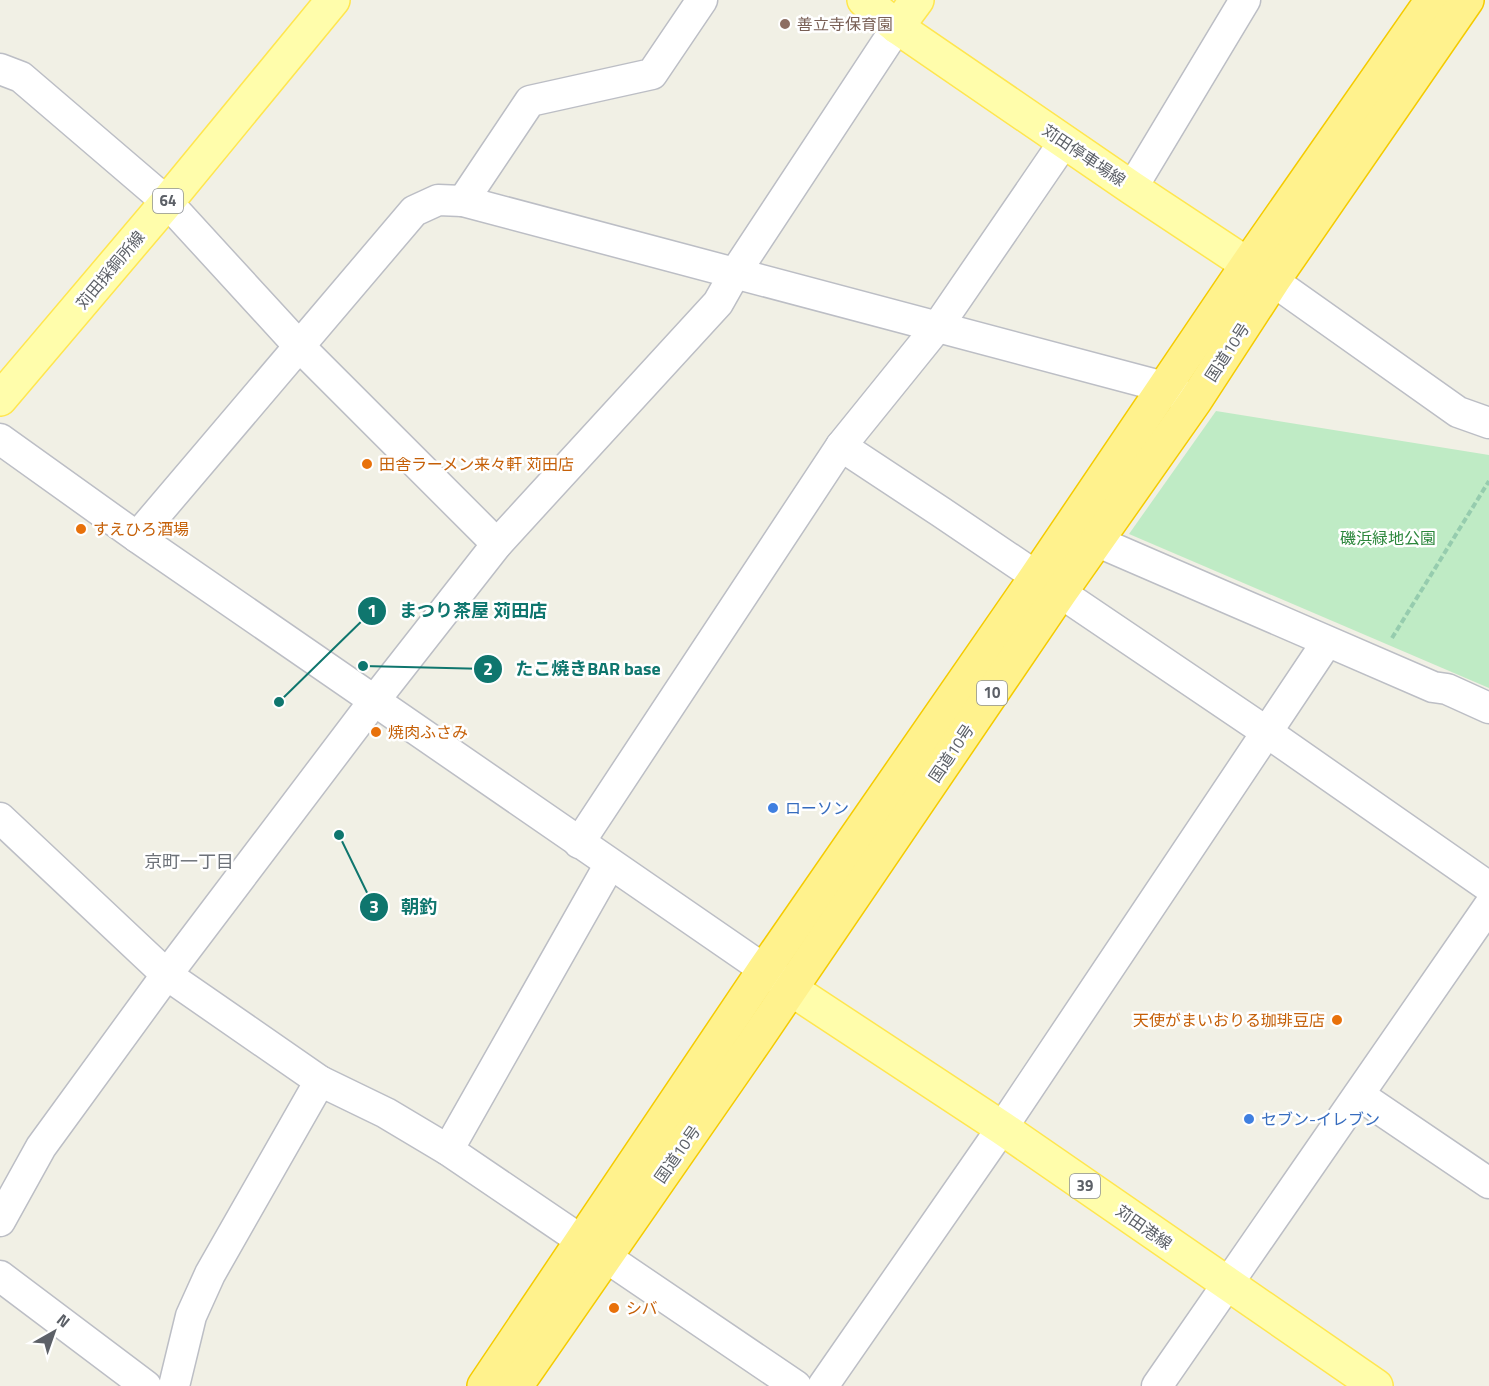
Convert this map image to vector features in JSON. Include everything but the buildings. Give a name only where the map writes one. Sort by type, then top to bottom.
[{"type":"highway","name":"国道10号","points":[[484,1386],[595,1248],[791,989],[1048,585],[1164,387],[1260,273],[1449,3]]},
{"type":"highway","name":"国道10号","points":[[516,1386],[595,1248],[764,970],[1048,585],[1096,542],[1195,401],[1260,273]]},
{"type":"main road","name":"苅田採銅所線","points":[[0,399],[167,202],[333,0]]},
{"type":"main road","points":[[864,0],[897,27],[917,0]]},
{"type":"main road","name":"苅田停車場線","points":[[897,27],[1260,273]]},
{"type":"main road","name":"苅田港線","points":[[791,989],[1002,1128],[1376,1386]]},
{"type":"street","points":[[463,201],[531,101],[652,74],[702,0]]},
{"type":"street","points":[[1132,188],[1245,0]]},
{"type":"street","points":[[0,1221],[41,1147],[166,975],[374,701],[497,544],[718,303],[735,273],[897,27]]},
{"type":"street","points":[[0,69],[21,77],[167,202],[300,347],[497,544]]},
{"type":"street","points":[[579,843],[841,446],[938,326],[1064,142]]},
{"type":"street","points":[[137,537],[414,211],[438,200],[463,201],[938,326],[1164,387],[1195,401]]},
{"type":"street","points":[[1260,273],[1458,412],[1486,418]]},
{"type":"street","points":[[0,440],[791,989]]},
{"type":"street","points":[[841,446],[1268,733],[1489,886]]},
{"type":"street","points":[[1096,542],[1433,687],[1447,689],[1489,708]]},
{"type":"street","points":[[823,1386],[1002,1128],[1327,642]]},
{"type":"street","points":[[0,818],[166,975],[320,1081],[386,1113],[448,1150],[796,1386]]},
{"type":"street","points":[[448,1150],[610,864]]},
{"type":"street","points":[[1157,1386],[1489,906]]},
{"type":"street","points":[[174,1386],[191,1316],[210,1274],[320,1081]]},
{"type":"street","points":[[1359,1095],[1489,1183]]},
{"type":"street","points":[[0,1276],[146,1386]]},
{"type":"path","points":[[1401,642],[1390,637],[1489,481]]},
{"type":"green space","name":"磯浜緑地公園","points":[[1216,411],[1489,455],[1489,688],[1129,534]]},
{"type":"place","name":"善立寺保育園","points":[[785,24]]},
{"type":"place","name":"田舎ラーメン来々軒 苅田店","points":[[367,464]]},
{"type":"place","name":"すえひろ酒場","points":[[81,529]]},
{"type":"place","name":"たこ焼きBAR base","points":[[363,666]]},
{"type":"place","name":"まつり茶屋 苅田店","points":[[279,702]]},
{"type":"place","name":"焼肉ふさみ","points":[[376,732]]},
{"type":"place","name":"ローソン","points":[[773,808]]},
{"type":"place","name":"朝釣","points":[[339,835]]},
{"type":"place","name":"天使がまいおりる珈琲豆店","points":[[1337,1020]]},
{"type":"place","name":"セブン-イレブン","points":[[1249,1119]]},
{"type":"place","name":"シバ","points":[[614,1308]]},
{"type":"district","name":"京町一丁目","points":[[189,862]]}]
